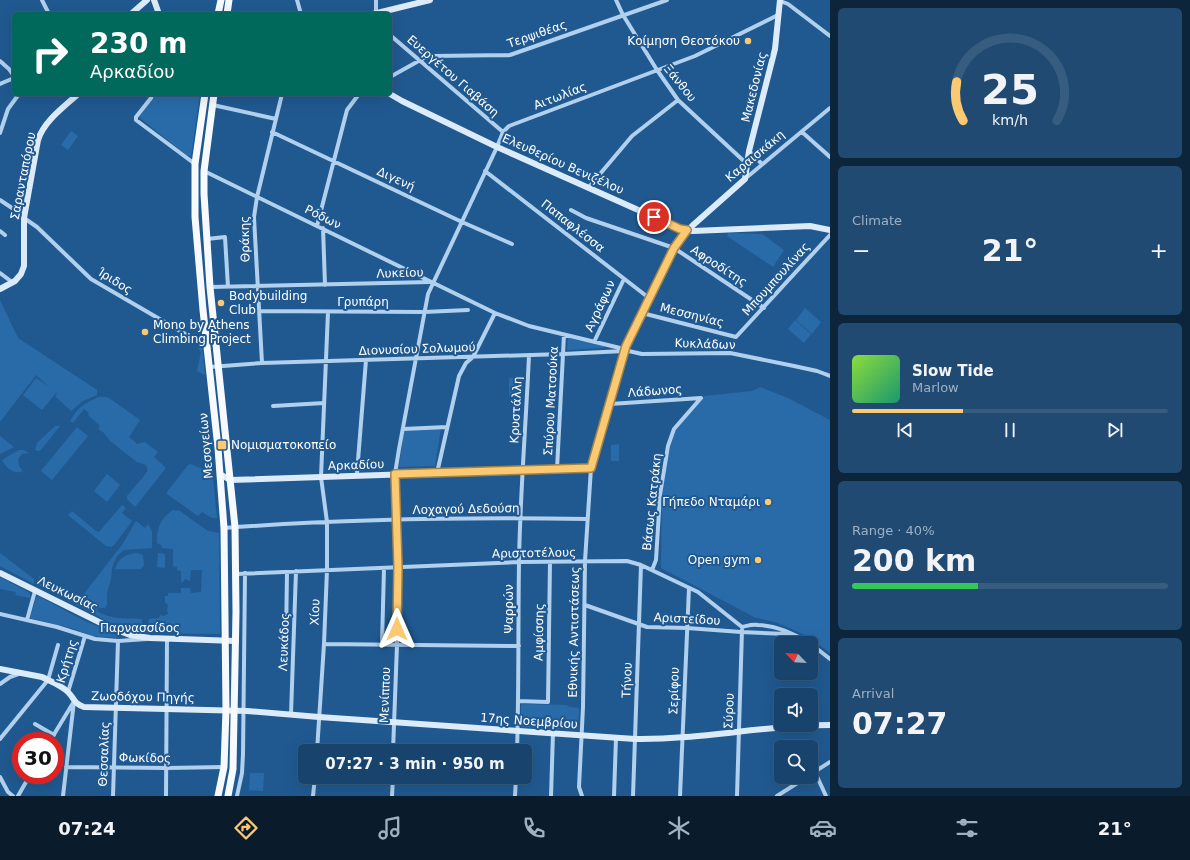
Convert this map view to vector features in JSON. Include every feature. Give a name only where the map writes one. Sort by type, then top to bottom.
[{"type":"main road","points":[[218,12],[221,0]]},
{"type":"main road","points":[[227,12],[229,0]]},
{"type":"main road","name":"Μεσογείων","points":[[204,96],[195,164],[194,217],[210,367],[224,528],[226,710],[224,767],[218,796]]},
{"type":"main road","name":"Μεσογείων","points":[[214,96],[204,171],[207,239],[210,287],[235,527],[236,574],[233,769],[228,796]]},
{"type":"street","points":[[42,0],[48,12]]},
{"type":"street","points":[[133,12],[147,0]]},
{"type":"street","points":[[154,0],[158,12]]},
{"type":"street","points":[[297,0],[300,12]]},
{"type":"street","points":[[374,12],[376,0]]},
{"type":"street","points":[[382,12],[430,0]]},
{"type":"street","name":"Ξάνθου","points":[[616,0],[623,15],[657,70],[678,100],[747,164]]},
{"type":"street","name":"Τερψιθέας","points":[[392,76],[432,56],[507,55],[667,0]]},
{"type":"street","points":[[780,1],[788,4],[830,36]]},
{"type":"street","name":"Μακεδονίας","points":[[744,179],[749,151],[775,49],[780,1]]},
{"type":"street","name":"Αιτωλίας","points":[[503,132],[509,126],[695,56],[778,15]]},
{"type":"street","name":"Ευεργέτου Γιαβάση","points":[[392,37],[503,132]]},
{"type":"street","points":[[0,61],[12,74]]},
{"type":"street","points":[[0,84],[12,78]]},
{"type":"street","name":"Ελευθερίου Βενιζέλου","points":[[392,95],[497,147],[680,229],[690,231],[804,226],[830,230]]},
{"type":"street","points":[[0,133],[8,109],[18,96]]},
{"type":"street","name":"Σαρανταπόρου","points":[[0,289],[16,280],[21,274],[25,262],[24,215],[38,140],[45,126],[76,96]]},
{"type":"street","points":[[152,96],[136,117],[136,120],[195,164]]},
{"type":"street","name":"Θράκης","points":[[262,363],[254,217],[257,197],[282,96]]},
{"type":"street","points":[[317,226],[347,110],[358,96]]},
{"type":"street","points":[[589,188],[632,136],[678,100]]},
{"type":"street","points":[[213,105],[276,119]]},
{"type":"street","name":"Καραισκάκη","points":[[592,466],[624,350],[674,248],[696,223],[744,179],[830,108]]},
{"type":"street","name":"Διγενή","points":[[272,132],[462,222],[512,244]]},
{"type":"street","points":[[433,282],[503,132]]},
{"type":"street","points":[[802,132],[830,157]]},
{"type":"street","points":[[749,151],[762,164]]},
{"type":"street","name":"Ρόδων","points":[[204,171],[433,282]]},
{"type":"street","name":"Παπαφλέσσα","points":[[485,171],[649,298]]},
{"type":"street","name":"Ίριδος","points":[[0,200],[24,215],[91,279],[199,342],[207,343]]},
{"type":"street","name":"Αφροδίτης","points":[[571,210],[586,218],[674,248],[764,308]]},
{"type":"street","points":[[323,228],[325,284]]},
{"type":"street","points":[[0,232],[5,235]]},
{"type":"street","name":"Μπουμπουλίνας","points":[[736,337],[830,235]]},
{"type":"street","points":[[207,239],[225,237],[228,286]]},
{"type":"street","points":[[0,273],[12,282]]},
{"type":"street","name":"Αγράφων","points":[[594,342],[624,279]]},
{"type":"street","name":"Λυκείου","points":[[210,287],[433,282],[496,313],[529,326],[624,350]]},
{"type":"street","name":"Μενίππου","points":[[393,744],[398,567],[396,473],[424,312],[428,294],[433,282]]},
{"type":"street","name":"Γρυπάρη","points":[[259,311],[424,312],[468,310]]},
{"type":"street","name":"Χίου","points":[[317,744],[327,570],[327,522],[321,475],[328,312]]},
{"type":"street","points":[[437,472],[459,376],[466,363],[473,357],[496,313]]},
{"type":"street","name":"Μεσσηνίας","points":[[642,313],[736,337]]},
{"type":"street","name":"Σπύρου Ματσούκα","points":[[557,467],[564,335]]},
{"type":"street","name":"Διονυσίου Σολωμού","points":[[210,367],[262,363],[619,352],[624,350]]},
{"type":"street","name":"Κυκλάδων","points":[[624,350],[642,354],[730,353],[817,371],[830,376]]},
{"type":"street","name":"Κρυστάλλη","points":[[523,468],[529,355]]},
{"type":"street","points":[[357,473],[366,360]]},
{"type":"street","name":"Λάδωνος","points":[[610,404],[701,398]]},
{"type":"street","name":"Βάσως Κατράκη","points":[[652,570],[656,560],[660,495],[668,446],[674,429],[701,398]]},
{"type":"street","points":[[273,406],[324,403]]},
{"type":"street","points":[[403,429],[447,427]]},
{"type":"street","name":"Αρκαδίου","points":[[230,478],[592,466]]},
{"type":"street","name":"Εθνικής Αντιστάσεως","points":[[582,796],[579,787],[585,561],[592,466]]},
{"type":"street","name":"Ψαρρών","points":[[517,744],[519,562],[523,468]]},
{"type":"street","name":"Αρκαδίου","points":[[321,475],[396,473]]},
{"type":"street","points":[[220,474],[230,478]]},
{"type":"street","name":"Λοχαγού Δεδούση","points":[[224,528],[327,522],[397,520],[521,518],[587,519]]},
{"type":"street","name":"Αριστοτέλους","points":[[236,574],[519,562],[627,561],[641,565],[698,592],[742,627]]},
{"type":"street","name":"Αμφίσσης","points":[[518,702],[548,702],[550,562]]},
{"type":"street","name":"Τήνου","points":[[633,796],[641,565]]},
{"type":"street","points":[[382,644],[384,568]]},
{"type":"street","name":"Λευκάδος","points":[[291,714],[296,571]]},
{"type":"street","points":[[286,640],[288,572]]},
{"type":"street","name":"Λευκωσίας","points":[[0,573],[119,631],[130,635],[150,638]]},
{"type":"street","points":[[237,796],[242,773],[245,573]]},
{"type":"street","name":"Σερίφου","points":[[680,796],[689,588]]},
{"type":"street","points":[[27,620],[35,591]]},
{"type":"street","name":"Αριστείδου","points":[[585,606],[647,627],[791,634]]},
{"type":"street","name":"Παρνασσίδος","points":[[0,614],[57,627],[95,639],[118,641],[143,640],[150,638],[236,641]]},
{"type":"street","points":[[742,627],[758,625],[795,636]]},
{"type":"street","name":"Σύρου","points":[[737,796],[742,627]]},
{"type":"street","name":"Κρήτης","points":[[68,692],[85,636]]},
{"type":"street","points":[[166,796],[167,639]]},
{"type":"street","name":"Θεσσαλίας","points":[[113,796],[118,641]]},
{"type":"street","points":[[0,739],[48,680],[58,644]]},
{"type":"street","points":[[324,644],[519,646]]},
{"type":"street","points":[[818,650],[830,659]]},
{"type":"street","name":"Ζωοδόχου Πηγής","points":[[0,669],[42,677],[68,692],[78,705],[84,707],[226,710]]},
{"type":"street","points":[[0,684],[10,677],[22,673]]},
{"type":"street","points":[[62,796],[74,701]]},
{"type":"street","name":"Κρήτης","points":[[56,732],[74,701]]},
{"type":"street","name":"17ης Νοεμβρίου","points":[[226,710],[243,710],[319,717],[635,739],[682,737],[808,725],[830,725]]},
{"type":"street","points":[[35,724],[49,732]]},
{"type":"street","points":[[551,796],[553,733]]},
{"type":"street","points":[[614,796],[616,738]]},
{"type":"street","points":[[818,770],[830,762]]},
{"type":"street","name":"Φωκίδος","points":[[66,767],[224,767]]},
{"type":"street","points":[[0,777],[8,792],[12,796]]},
{"type":"street","points":[[818,782],[826,796]]},
{"type":"street","points":[[18,796],[25,784]]},
{"type":"street","points":[[313,796],[314,784]]},
{"type":"street","points":[[392,796],[393,784]]},
{"type":"street","points":[[515,796],[516,784]]},
{"type":"street","points":[[777,796],[796,784]]},
{"type":"shaded area","points":[[153,96],[200,96],[191,156],[186,155],[139,117]]},
{"type":"shaded area","points":[[71,131],[78,136],[68,150],[61,145]]},
{"type":"shaded area","points":[[728,233],[762,234],[784,250],[773,267],[727,236]]},
{"type":"shaded area","points":[[0,300],[18,338],[97,390],[97,395],[83,401],[71,411],[55,396],[57,394],[56,393],[42,410],[23,395],[36,378],[49,387],[36,375],[0,422]]},
{"type":"shaded area","points":[[805,308],[821,322],[812,334],[796,320]]},
{"type":"shaded area","points":[[795,320],[811,334],[804,343],[788,329]]},
{"type":"shaded area","points":[[568,338],[604,346],[604,348],[567,350]]},
{"type":"shaded area","points":[[200,345],[202,347],[205,375],[197,371],[201,352],[198,348]]},
{"type":"shaded area","points":[[509,378],[520,378],[520,397],[509,397]]},
{"type":"shaded area","points":[[760,387],[788,398],[830,420],[830,653],[818,644],[818,636],[807,636],[778,623],[754,617],[661,568],[662,497],[669,451],[676,430],[704,396],[752,391]]},
{"type":"shaded area","points":[[98,397],[109,398],[140,420],[129,437],[137,444],[145,442],[158,452],[154,457],[166,468],[135,507],[127,499],[127,496],[147,472],[146,465],[137,462],[110,441],[104,433],[98,429],[100,426],[84,409],[73,423],[70,421],[82,406]]},
{"type":"shaded area","points":[[55,426],[60,426],[41,450],[35,450],[37,443]]},
{"type":"shaded area","points":[[77,427],[88,436],[52,480],[41,471]]},
{"type":"shaded area","points":[[441,428],[435,466],[399,467],[404,431]]},
{"type":"shaded area","points":[[0,436],[14,447],[0,454]]},
{"type":"shaded area","points":[[619,444],[619,461],[611,461],[611,445]]},
{"type":"shaded area","points":[[19,450],[24,450],[29,453],[22,454],[18,459],[19,466],[23,471],[16,472],[8,468],[2,460]]},
{"type":"shaded area","points":[[191,464],[200,468],[212,469],[217,518],[212,518],[202,512],[198,516],[167,494],[188,465]]},
{"type":"shaded area","points":[[107,474],[120,485],[107,502],[94,491]]},
{"type":"shaded area","points":[[122,505],[126,508],[122,513],[132,521],[112,547],[106,546],[68,515],[72,511],[99,532]]},
{"type":"shaded area","points":[[173,510],[180,511],[208,531],[219,533],[220,634],[147,633],[128,629],[111,623],[39,585],[39,576],[76,604],[122,545],[136,521],[145,528],[148,524],[152,531],[152,548],[124,550],[117,556],[112,567],[111,580],[107,592],[107,605],[105,608],[99,608],[97,611],[113,617],[142,619],[142,627],[148,627],[149,619],[159,618],[160,615],[164,616],[169,613],[167,611],[168,605],[165,602],[165,596],[168,596],[168,593],[181,593],[181,588],[190,588],[191,593],[201,592],[202,570],[191,570],[190,581],[185,579],[181,582],[181,571],[177,570],[177,567],[173,566],[173,549],[162,548],[161,545],[157,543],[157,533],[160,524],[165,516]]},
{"type":"shaded area","points":[[0,553],[34,579],[34,584],[0,566]]},
{"type":"shaded area","points":[[137,553],[143,555],[144,565],[141,569],[115,569],[118,562],[123,557],[129,554]]},
{"type":"shaded area","points":[[158,553],[165,554],[165,568],[157,567]]},
{"type":"shaded area","points":[[0,577],[30,593],[30,598],[15,595],[16,592],[0,589]]},
{"type":"shaded area","points":[[38,596],[119,637],[92,636],[71,628],[30,618]]},
{"type":"shaded area","points":[[522,704],[566,705],[579,708],[578,729],[521,727]]},
{"type":"shaded area","points":[[250,773],[264,773],[263,791],[249,790]]},
{"type":"place","name":"Κοίμηση Θεοτόκου","points":[[748,41]]},
{"type":"place","name":"Bodybuilding Club","points":[[221,303]]},
{"type":"place","name":"Mono by Athens Climbing Project","points":[[145,332]]},
{"type":"place","name":"Νομισματοκοπείο","points":[[222,445]]},
{"type":"place","name":"Γήπεδο Νταμάρι","points":[[768,502]]},
{"type":"place","name":"Open gym","points":[[758,560]]},
{"type":"route","points":[[397,629],[398,567],[395,474],[591,468],[626,346],[674,248],[687,230],[680,229],[654,217]]}]
